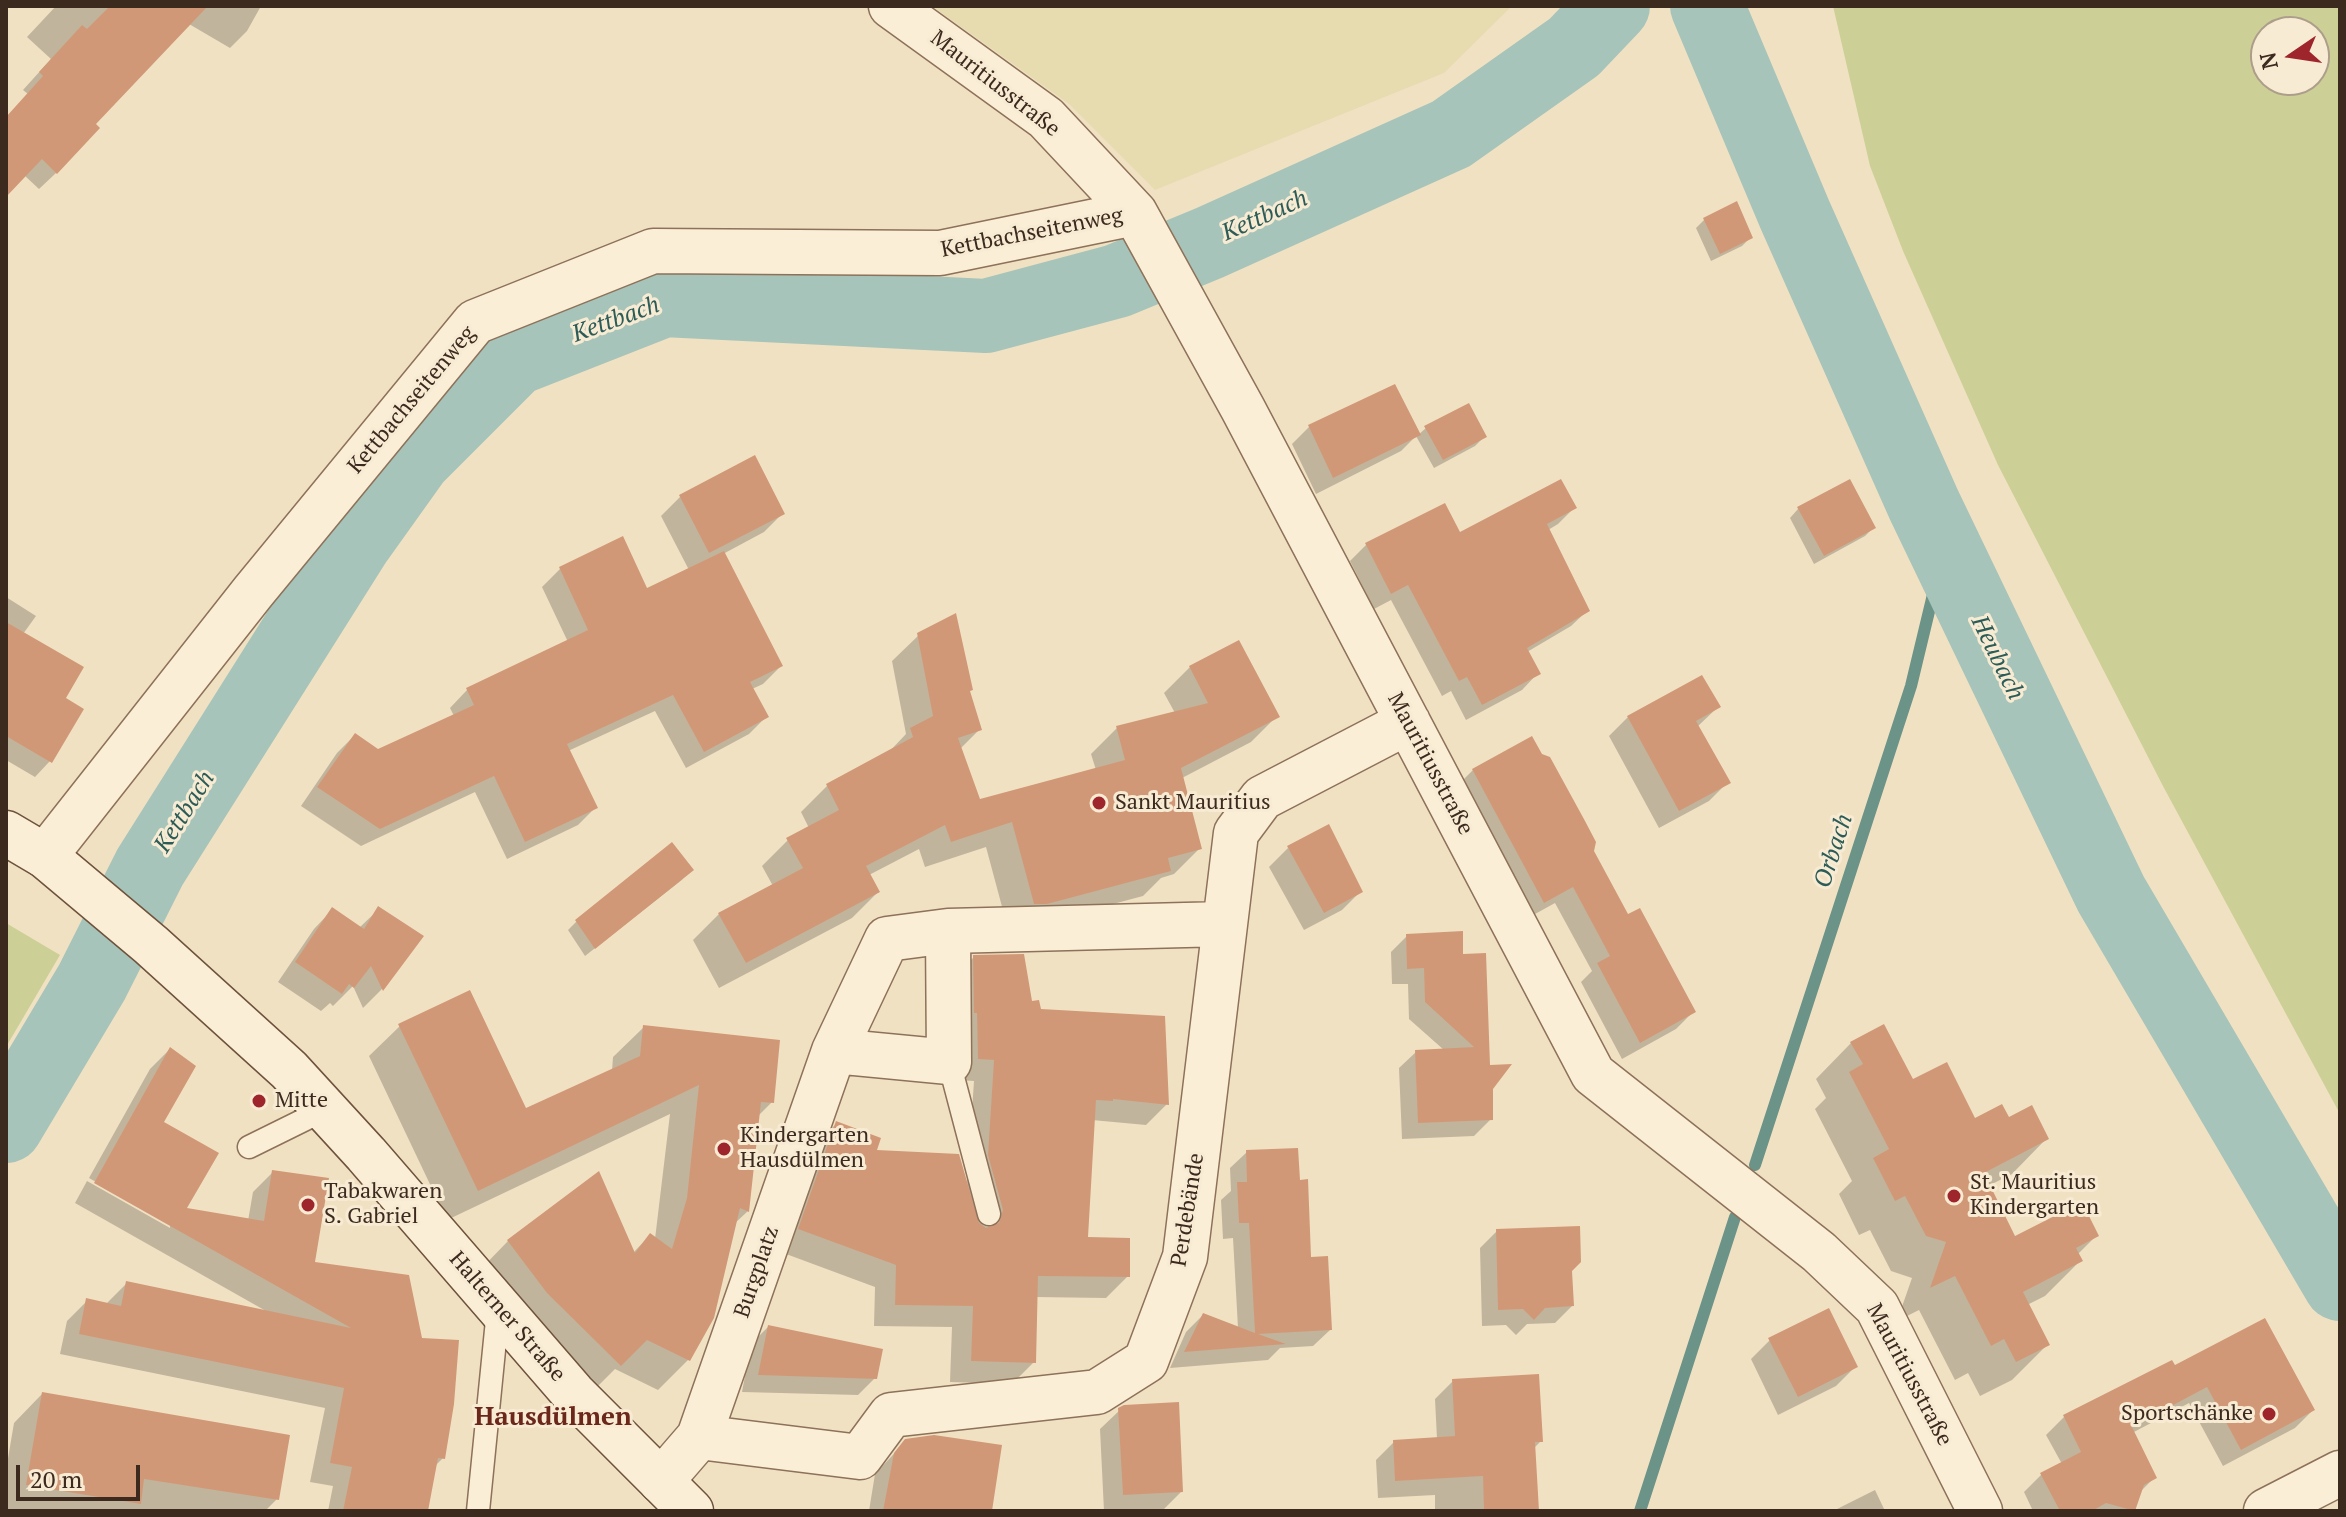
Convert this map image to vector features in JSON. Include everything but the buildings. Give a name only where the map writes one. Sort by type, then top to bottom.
[{"type":"street","name":"Mauritiusstraße","points":[[891,6],[1046,118],[1141,225],[1243,409],[1593,1074],[1819,1252],[1877,1307],[1980,1511]]},
{"type":"street","name":"Kettbachseitenweg","points":[[61,869],[253,592],[475,322],[653,251],[940,253],[1141,225]]},
{"type":"street","name":"Perdebände","points":[[699,1437],[860,1457],[891,1415],[1097,1392],[1146,1361],[1185,1257],[1236,833],[1262,798],[1408,722]]},
{"type":"street","name":"Halterner Straße","points":[[6,833],[61,869],[151,945],[279,1061],[326,1109],[573,1393],[676,1496]]},
{"type":"street","name":"Burgplatz","points":[[676,1496],[834,1051],[887,939],[948,931],[1225,924]]},
{"type":"street","points":[[834,1051],[949,1062],[948,931]]},
{"type":"street","points":[[2266,1511],[2340,1473]]},
{"type":"lane","points":[[949,1062],[989,1214]]},
{"type":"lane","points":[[249,1147],[326,1109]]},
{"type":"lane","points":[[478,1511],[498,1304]]},
{"type":"shaded area","points":[[932,6],[1512,6],[1444,73],[1155,190],[1069,104]]},
{"type":"green space","points":[[1833,6],[2340,6],[2340,1114],[2164,788],[1998,465],[1903,251],[1870,166]]},
{"type":"green space","points":[[6,923],[60,955],[6,1047]]},
{"type":"waterway","name":"Kettbach","points":[[6,1126],[92,982],[150,867],[355,542],[415,458],[514,359],[664,300],[986,316],[1117,281],[1451,134],[1574,47],[1613,6]]},
{"type":"waterway","name":"Heubach","points":[[1707,6],[1795,215],[1924,505],[2111,894],[2340,1284]]},
{"type":"waterway","name":"Orbach","points":[[1755,1165],[1911,686],[1944,549]]},
{"type":"waterway","name":"Orbach","points":[[1640,1511],[1735,1217]]},
{"type":"place","name":"Sankt Mauritius","points":[[1099,803]]},
{"type":"place","name":"Mitte","points":[[259,1101]]},
{"type":"place","name":"Kindergarten Hausdülmen","points":[[724,1149]]},
{"type":"place","name":"St. Mauritius Kindergarten","points":[[1954,1196]]},
{"type":"place","name":"Tabakwaren S. Gabriel","points":[[308,1205]]},
{"type":"place","name":"Sportschänke","points":[[2269,1414]]},
{"type":"district","name":"Hausdülmen","points":[[553,1418]]}]
